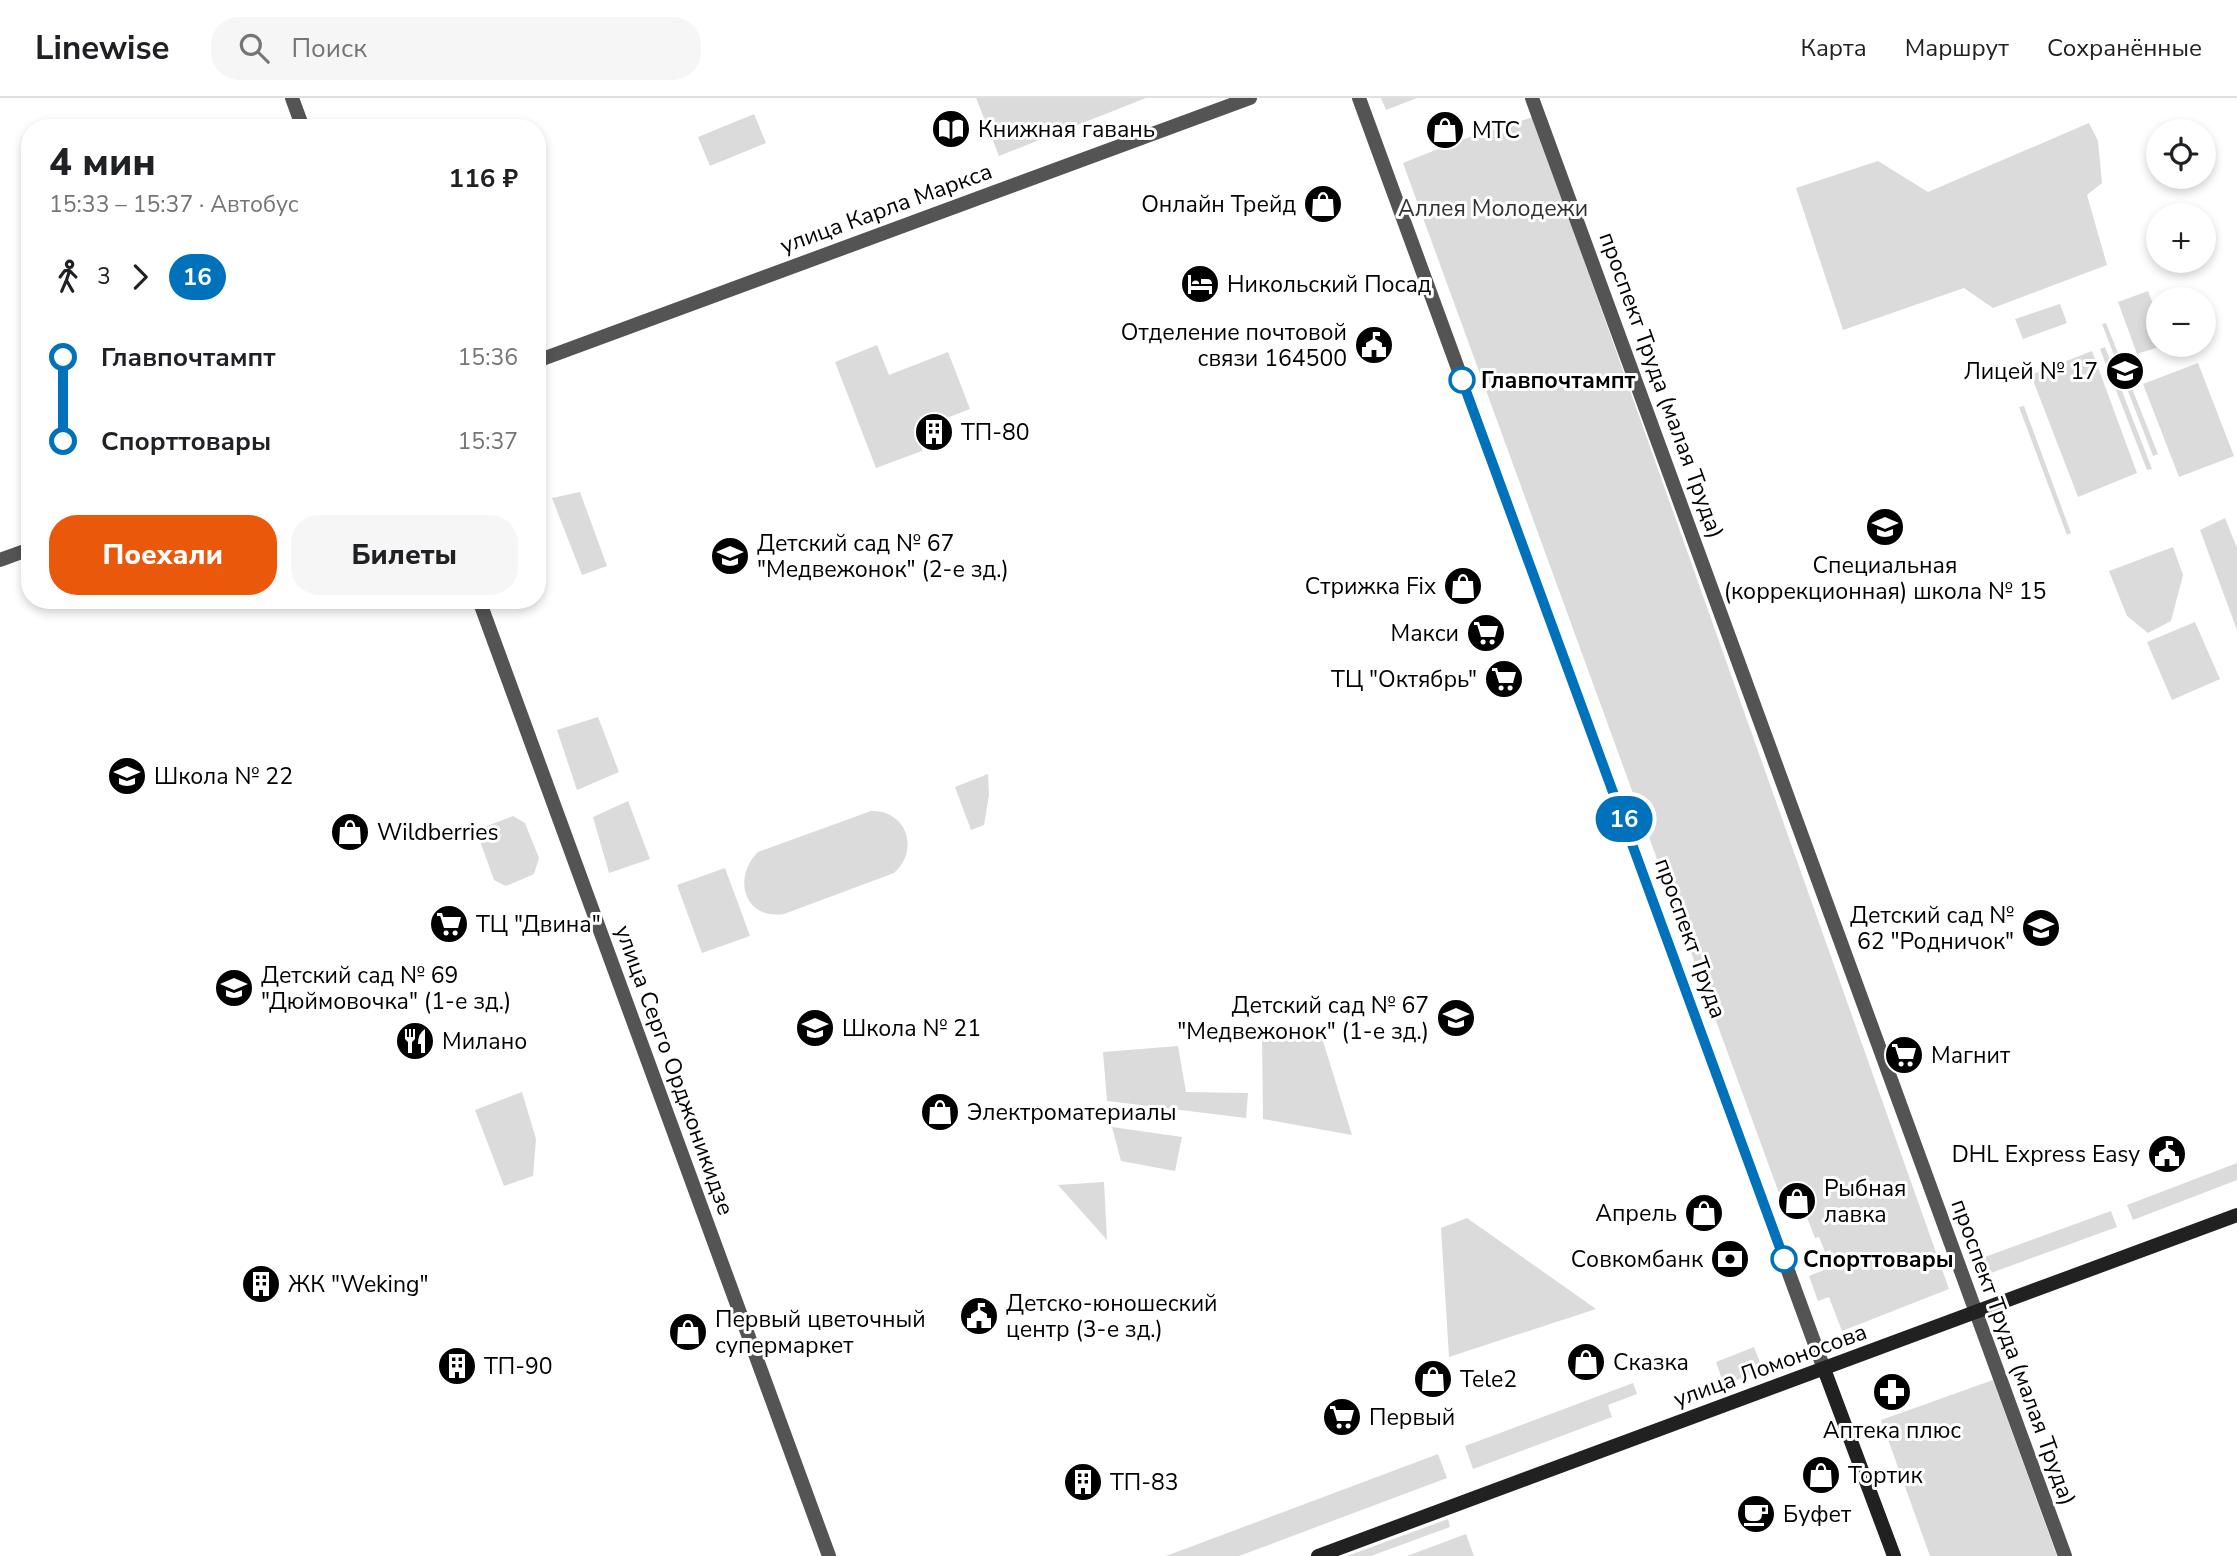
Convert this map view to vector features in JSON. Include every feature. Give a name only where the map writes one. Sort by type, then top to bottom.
[{"type":"main road","name":"улица Ломоносова","points":[[1318,1556],[2237,1215]]},
{"type":"main road","name":"проспект Труда","points":[[1825,1369],[1894,1556]]},
{"type":"street","points":[[292,98],[300,119]]},
{"type":"street","name":"улица Карла Маркса","points":[[546,358],[1250,98]]},
{"type":"street","name":"проспект Труда","points":[[1359,98],[1825,1369]]},
{"type":"street","name":"проспект Труда (малая Труда)","points":[[1532,98],[1867,1011],[1920,1165],[2066,1556]]},
{"type":"street","points":[[0,559],[21,552]]},
{"type":"street","name":"улица Серго Орджоникидзе","points":[[482,609],[829,1556]]},
{"type":"green space","points":[[976,98],[1146,98],[999,156]]},
{"type":"green space","points":[[1381,98],[1417,98],[1386,110]]},
{"type":"green space","points":[[754,114],[766,143],[710,166],[698,137]]},
{"type":"green space","name":"Аллея Молодежи","points":[[1533,117],[1949,1289],[1842,1331],[1829,1297],[1818,1301],[1809,1276],[1829,1268],[1826,1259],[1833,1256],[1830,1250],[1825,1252],[1819,1237],[1815,1238],[1799,1197],[1790,1200],[1795,1214],[1788,1218],[1403,163],[1458,141]]},
{"type":"green space","points":[[2089,123],[2098,141],[2102,183],[2087,195],[2107,265],[1993,308],[1964,288],[1843,330],[1796,188],[1878,161],[1928,192]]},
{"type":"green space","points":[[2146,292],[2146,351],[2137,354],[2118,302]]},
{"type":"green space","points":[[2060,304],[2067,323],[2023,339],[2015,319]]},
{"type":"green space","points":[[2106,323],[2158,454],[2153,456],[2102,324]]},
{"type":"green space","points":[[877,345],[889,375],[948,352],[970,409],[926,426],[922,451],[876,468],[835,362]]},
{"type":"green space","points":[[2105,347],[2152,469],[2147,470],[2100,349]]},
{"type":"green space","points":[[2092,351],[2137,473],[2078,497],[2031,375]]},
{"type":"green space","points":[[2198,363],[2234,456],[2179,477],[2143,384]]},
{"type":"green space","points":[[2024,406],[2071,533],[2067,535],[2019,407]]},
{"type":"green space","points":[[580,492],[607,566],[582,575],[552,498]]},
{"type":"green space","points":[[2225,518],[2237,548],[2237,630],[2200,530]]},
{"type":"green space","points":[[2173,547],[2183,575],[2171,621],[2148,633],[2127,616],[2109,571]]},
{"type":"green space","points":[[2195,622],[2220,679],[2172,700],[2147,642]]},
{"type":"green space","points":[[598,717],[619,772],[577,790],[557,730]]},
{"type":"green space","points":[[988,774],[989,795],[984,825],[971,830],[955,787]]},
{"type":"green space","points":[[628,801],[650,859],[609,873],[593,817]]},
{"type":"green space","points":[[871,811],[883,812],[893,817],[906,833],[906,853],[902,864],[894,873],[784,914],[770,914],[751,904],[744,885],[745,874],[758,852]]},
{"type":"green space","points":[[513,816],[525,823],[539,858],[534,874],[506,886],[494,880],[476,830]]},
{"type":"green space","points":[[725,868],[750,936],[702,953],[677,885]]},
{"type":"green space","points":[[1322,1038],[1352,1135],[1263,1119],[1262,1039]]},
{"type":"green space","points":[[1178,1046],[1186,1092],[1248,1093],[1246,1118],[1107,1101],[1103,1052]]},
{"type":"green space","points":[[522,1092],[536,1139],[533,1176],[504,1186],[475,1110]]},
{"type":"green space","points":[[1112,1127],[1182,1137],[1175,1171],[1121,1161]]},
{"type":"green space","points":[[2237,1163],[2237,1180],[2133,1220],[2127,1205]]},
{"type":"green space","points":[[1104,1182],[1107,1240],[1058,1185]]},
{"type":"green space","points":[[2111,1211],[2117,1227],[1980,1277],[1974,1261]]},
{"type":"green space","points":[[1467,1218],[1596,1309],[1449,1357],[1441,1228]]},
{"type":"green space","points":[[1754,1347],[1763,1370],[1724,1385],[1716,1362]]},
{"type":"green space","points":[[1993,1380],[2057,1556],[1930,1556],[1881,1420]]},
{"type":"green space","points":[[1633,1383],[1637,1394],[1608,1405],[1612,1417],[1473,1469],[1465,1446]]},
{"type":"green space","points":[[1438,1454],[1447,1478],[1239,1556],[1166,1556]]},
{"type":"green space","points":[[1448,1519],[1450,1527],[1371,1556],[1347,1556]]},
{"type":"green space","points":[[1466,1534],[1474,1556],[1407,1556]]},
{"type":"bus line","name":"16","points":[[1462,380],[1784,1259]]},
{"type":"place","name":"Книжная гавань","points":[[951,129]]},
{"type":"place","name":"МТС","points":[[1445,130]]},
{"type":"place","name":"Онлайн Трейд","points":[[1323,204]]},
{"type":"place","name":"Никольский Посад","points":[[1200,284]]},
{"type":"place","name":"Отделение почтовой связи 164500","points":[[1374,345]]},
{"type":"place","name":"Лицей № 17","points":[[2125,371]]},
{"type":"place","name":"Главпочтампт","points":[[1462,380]]},
{"type":"place","name":"ТП-80","points":[[934,432]]},
{"type":"place","name":"Специальная (коррекционная) школа № 15","points":[[1885,527]]},
{"type":"place","name":"Детский сад № 67 \"Медвежонок\" (2-е зд.)","points":[[730,556]]},
{"type":"place","name":"Стрижка Fix","points":[[1463,586]]},
{"type":"place","name":"Макси","points":[[1486,633]]},
{"type":"place","name":"ТЦ \"Октябрь\"","points":[[1504,679]]},
{"type":"place","name":"Школа № 22","points":[[127,776]]},
{"type":"place","name":"Wildberries","points":[[350,832]]},
{"type":"place","name":"ТЦ \"Двина\"","points":[[449,924]]},
{"type":"place","name":"Детский сад № 62 \"Родничок\"","points":[[2041,928]]},
{"type":"place","name":"Детский сад № 69 \"Дюймовочка\" (1-е зд.)","points":[[234,988]]},
{"type":"place","name":"Детский сад № 67 \"Медвежонок\" (1-е зд.)","points":[[1456,1018]]},
{"type":"place","name":"Школа № 21","points":[[815,1028]]},
{"type":"place","name":"Милано","points":[[415,1041]]},
{"type":"place","name":"Магнит","points":[[1904,1055]]},
{"type":"place","name":"Электроматериалы","points":[[940,1112]]},
{"type":"place","name":"DHL Express Easy","points":[[2167,1154]]},
{"type":"place","name":"Рыбная лавка","points":[[1797,1201]]},
{"type":"place","name":"Апрель","points":[[1704,1213]]},
{"type":"place","name":"Совкомбанк","points":[[1730,1259]]},
{"type":"place","name":"Спорттовары","points":[[1784,1259]]},
{"type":"place","name":"ЖК \"Weking\"","points":[[261,1284]]},
{"type":"place","name":"Детско-юношеский центр (3-е зд.)","points":[[979,1316]]},
{"type":"place","name":"Первый цветочный супермаркет","points":[[688,1332]]},
{"type":"place","name":"Сказка","points":[[1586,1362]]},
{"type":"place","name":"ТП-90","points":[[457,1366]]},
{"type":"place","name":"Tele2","points":[[1433,1379]]},
{"type":"place","name":"Аптека плюс","points":[[1892,1392]]},
{"type":"place","name":"Первый","points":[[1342,1417]]},
{"type":"place","name":"Тортик","points":[[1821,1475]]},
{"type":"place","name":"ТП-83","points":[[1083,1482]]},
{"type":"place","name":"Буфет","points":[[1756,1514]]}]
